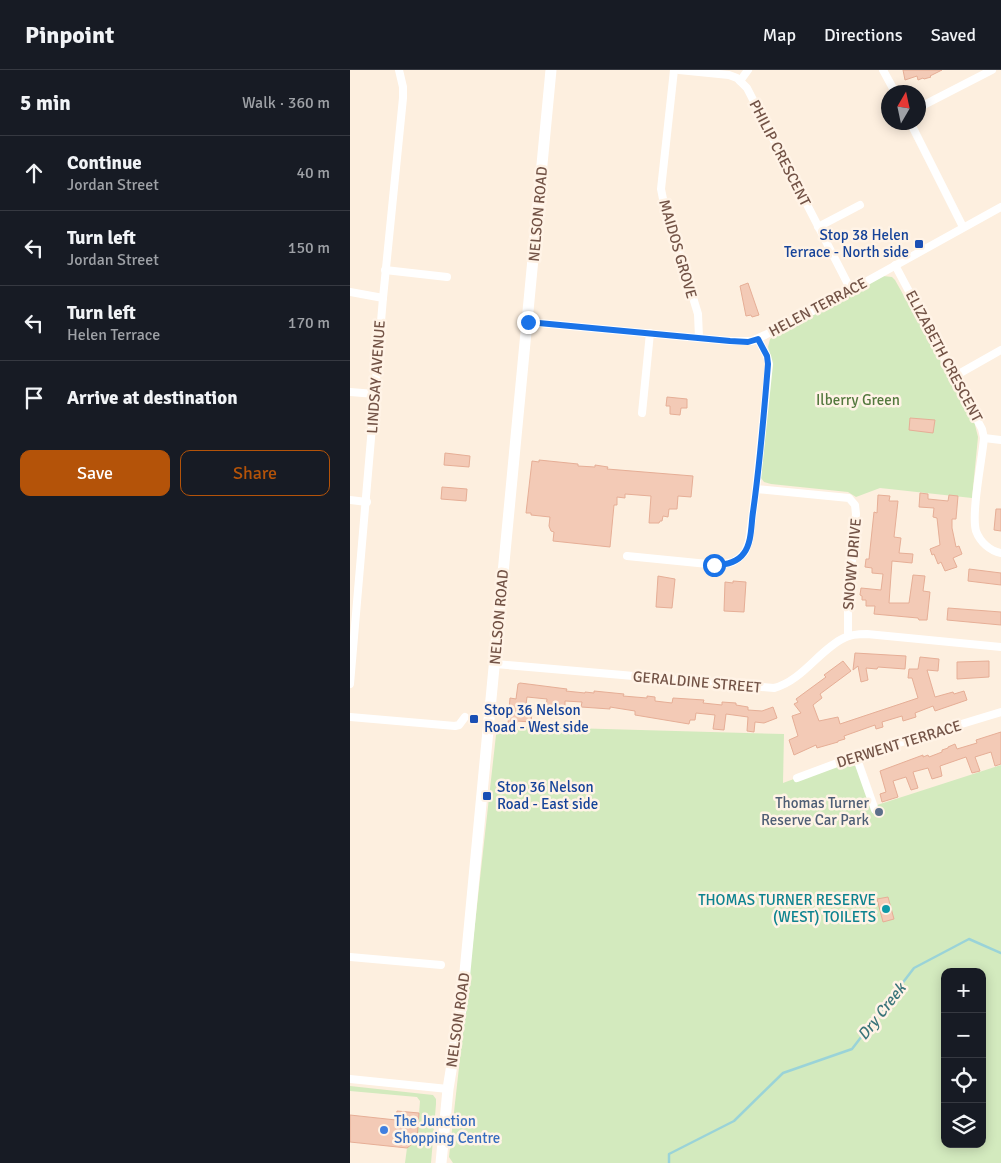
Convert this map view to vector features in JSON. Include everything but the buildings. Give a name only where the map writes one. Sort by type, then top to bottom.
[{"type":"main road","name":"NELSON ROAD","points":[[442,1161],[448,1089],[462,1011],[551,70]]},
{"type":"street","name":"LINDSAY AVENUE","points":[[350,684],[353,619],[366,502],[382,298],[404,98],[399,70]]},
{"type":"street","name":"MAIDOS GROVE","points":[[674,70],[661,189],[698,314],[699,338]]},
{"type":"street","points":[[679,70],[724,74],[740,81],[748,70]]},
{"type":"street","points":[[883,70],[891,85]]},
{"type":"street","points":[[926,104],[992,70]]},
{"type":"street","name":"PHILIP CRESCENT","points":[[740,81],[750,91],[851,290]]},
{"type":"street","points":[[914,130],[963,227]]},
{"type":"street","points":[[818,227],[860,205]]},
{"type":"street","name":"HELEN TERRACE","points":[[528,322],[743,342],[758,339],[851,290],[1001,206]]},
{"type":"street","name":"ELIZABETH CRESCENT","points":[[895,265],[980,423],[984,438],[976,530],[980,539],[990,549],[1001,553]]},
{"type":"street","points":[[386,270],[447,277]]},
{"type":"street","points":[[350,292],[382,298]]},
{"type":"street","points":[[642,413],[650,333]]},
{"type":"street","points":[[627,556],[726,565],[742,555],[748,545],[756,489],[768,364],[767,356],[758,339]]},
{"type":"street","points":[[955,376],[1001,350]]},
{"type":"street","points":[[350,392],[375,394]]},
{"type":"street","points":[[984,438],[1001,440]]},
{"type":"street","name":"SNOWY DRIVE","points":[[756,489],[848,498],[854,503],[856,511],[848,606],[848,636]]},
{"type":"street","points":[[350,500],[366,502]]},
{"type":"street","points":[[848,636],[867,634],[1001,647]]},
{"type":"street","name":"GERALDINE STREET","points":[[495,664],[774,688],[787,683],[839,641],[848,636]]},
{"type":"street","name":"DERWENT TERRACE","points":[[796,778],[856,756],[1001,712]]},
{"type":"street","points":[[350,717],[456,726],[460,725],[465,717]]},
{"type":"street","points":[[856,756],[875,810]]},
{"type":"street","points":[[350,957],[441,966]]},
{"type":"street","points":[[350,1079],[448,1089]]},
{"type":"green space","name":"Ilberry Green","points":[[883,276],[892,277],[895,280],[974,421],[978,437],[972,498],[880,488],[856,497],[848,492],[771,484],[764,482],[761,478],[771,357],[768,347],[770,339]]},
{"type":"green space","points":[[497,726],[784,734],[783,783],[856,756],[874,806],[1001,765],[1001,1163],[453,1163],[449,1157]]},
{"type":"green space","points":[[350,1086],[433,1095],[436,1099],[436,1104],[431,1163],[405,1163],[407,1148],[417,1140],[420,1101],[417,1097],[350,1091]]},
{"type":"waterway","name":"Dry Creek","points":[[669,1163],[669,1154],[734,1121],[783,1073],[852,1049],[914,968],[969,939],[1001,953]]},
{"type":"place","name":"Stop 38 Helen Terrace - North side","points":[[919,244]]},
{"type":"place","name":"Stop 36 Nelson Road - West side","points":[[474,719]]},
{"type":"place","name":"Stop 36 Nelson Road - East side","points":[[487,796]]},
{"type":"place","name":"Thomas Turner Reserve Car Park","points":[[879,812]]},
{"type":"place","name":"THOMAS TURNER RESERVE (WEST) TOILETS","points":[[886,909]]},
{"type":"place","name":"The Junction Shopping Centre","points":[[384,1130]]},
{"type":"route","points":[[528,322],[730,341],[748,342],[758,339],[768,358],[768,364],[749,541],[745,552],[737,560],[726,565],[714,565]]}]
